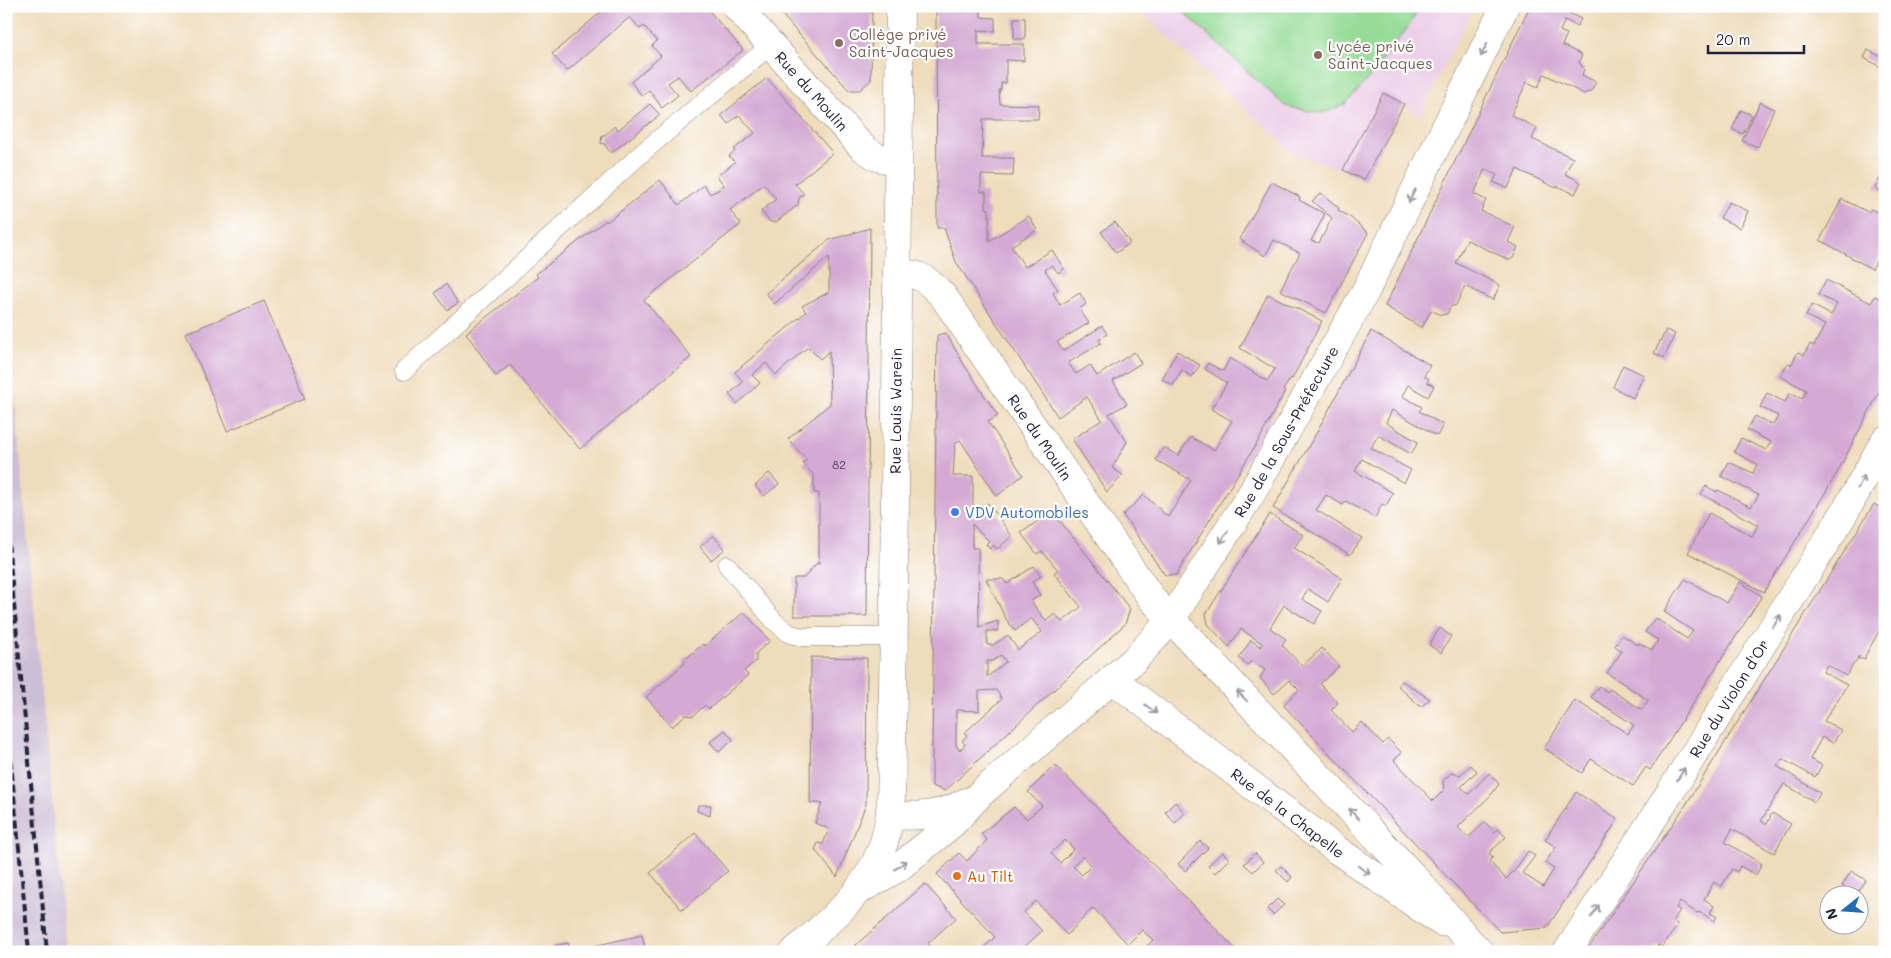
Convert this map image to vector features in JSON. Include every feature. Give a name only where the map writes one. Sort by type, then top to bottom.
[{"type":"street","name":"Rue du Moulin","points":[[736,6],[862,147],[877,157],[898,162]]},
{"type":"street","name":"Rue Louis Warein","points":[[859,890],[868,877],[880,852],[890,815],[894,637],[900,6]]},
{"type":"street","name":"Rue de la Sous-Préfecture","points":[[859,890],[907,861],[952,824],[980,794],[1147,647],[1170,621],[1250,496],[1365,292],[1505,6]]},
{"type":"street","name":"Rue du Moulin","points":[[897,273],[910,273],[923,277],[943,296],[1116,549],[1170,621]]},
{"type":"street","name":"Rue du Violon d'Or","points":[[1568,952],[1661,807],[1846,510],[1885,440]]},
{"type":"street","name":"Rue de la Chapelle","points":[[1170,621],[1406,868],[1475,946]]},
{"type":"street","name":"Rue de la Chapelle","points":[[1112,679],[1337,850],[1475,946]]},
{"type":"street","name":"Rue de la Sous-Préfecture","points":[[890,815],[911,817],[932,815],[951,810],[980,794]]},
{"type":"street","points":[[794,952],[841,911],[859,890]]},
{"type":"lane","points":[[404,371],[642,153],[771,45]]},
{"type":"lane","points":[[727,565],[774,621],[790,634],[803,637],[894,637]]},
{"type":"shaded area","name":"Lycée privé Saint-Jacques","points":[[1134,6],[1474,6],[1419,118],[1403,104],[1364,180],[1343,170],[1293,153]]},
{"type":"shaded area","points":[[6,299],[32,587],[66,952],[6,952]]},
{"type":"green space","points":[[1177,6],[1420,6],[1409,26],[1362,86],[1345,104],[1320,113],[1285,106]]},
{"type":"building","points":[[608,6],[705,6],[743,50],[691,91],[678,76],[668,83],[678,95],[662,108],[649,90],[642,96],[631,82],[661,56],[652,46],[657,41],[644,26],[640,29],[630,17],[567,71],[552,54]]},
{"type":"building","name":"Collège privé Saint-Jacques","points":[[774,6],[872,6],[871,80],[860,90],[849,90]]},
{"type":"building","points":[[936,6],[981,6],[981,17],[995,18],[995,31],[978,30],[978,44],[1024,44],[1024,61],[1006,60],[1006,83],[1001,83],[1001,90],[999,90],[1000,104],[1039,105],[1038,119],[983,119],[982,158],[1014,158],[1013,176],[981,175],[981,192],[986,192],[986,208],[989,209],[989,241],[1029,216],[1037,230],[1011,246],[1025,267],[1052,250],[1064,269],[1058,273],[1052,265],[1045,270],[1058,290],[1053,293],[1060,305],[1080,293],[1086,304],[1079,309],[1089,323],[1057,342],[1063,351],[1102,326],[1107,334],[1099,340],[1101,343],[1068,363],[1076,374],[1090,365],[1097,376],[1134,352],[1141,363],[1113,381],[1127,404],[1109,414],[1127,442],[1112,468],[1123,475],[1107,492],[1072,439],[1102,420],[1087,397],[1058,417],[956,262],[944,228],[937,228]]},
{"type":"building","points":[[1530,6],[1572,6],[1569,13],[1581,19],[1577,26],[1565,20],[1560,31],[1567,34],[1562,45],[1582,55],[1579,62],[1584,69],[1582,75],[1596,82],[1591,91],[1584,94],[1544,74],[1538,87],[1527,82],[1511,115],[1537,128],[1532,139],[1573,158],[1565,174],[1581,182],[1575,194],[1557,186],[1556,188],[1517,169],[1508,188],[1493,182],[1497,175],[1485,169],[1474,194],[1486,200],[1481,211],[1515,227],[1508,242],[1518,247],[1513,258],[1509,260],[1467,240],[1456,263],[1500,285],[1493,300],[1465,286],[1456,305],[1450,307],[1447,314],[1441,315],[1431,310],[1422,328],[1385,306]]},
{"type":"building","points":[[1014,18],[1025,18],[1025,39],[1014,39]]},
{"type":"building","points":[[1868,50],[1885,59],[1885,69],[1864,58]]},
{"type":"building","points":[[767,78],[833,153],[795,184],[804,194],[799,198],[798,205],[776,222],[770,222],[761,211],[776,199],[764,184],[730,210],[741,224],[644,300],[691,357],[580,449],[510,365],[496,376],[466,333],[538,277],[536,274],[660,180],[679,205],[704,185],[710,194],[720,189],[724,185],[717,176],[735,162],[729,156],[735,151],[734,149],[755,133],[739,115],[728,124],[721,115]]},
{"type":"building","points":[[1383,93],[1404,104],[1364,180],[1343,170]]},
{"type":"building","points":[[1760,102],[1774,109],[1758,147],[1742,141]]},
{"type":"building","points":[[650,104],[660,115],[611,153],[601,143],[602,135],[605,135],[615,126],[618,130]]},
{"type":"building","points":[[1741,110],[1752,115],[1743,134],[1732,129]]},
{"type":"building","points":[[1880,178],[1885,180],[1885,193],[1875,188]]},
{"type":"building","points":[[1272,182],[1300,197],[1299,200],[1325,214],[1311,241],[1319,243],[1332,218],[1312,201],[1321,193],[1339,208],[1338,210],[1351,218],[1368,233],[1326,313],[1280,290],[1300,253],[1274,240],[1265,256],[1239,239]]},
{"type":"building","points":[[1842,199],[1868,212],[1871,209],[1885,216],[1885,246],[1872,269],[1820,240]]},
{"type":"building","points":[[1729,202],[1748,211],[1740,228],[1720,218]]},
{"type":"building","points":[[1115,222],[1130,243],[1116,253],[1101,232]]},
{"type":"building","points":[[870,228],[867,616],[794,616],[794,578],[804,578],[819,563],[819,493],[814,493],[814,476],[803,463],[807,460],[788,439],[830,404],[829,351],[820,359],[808,347],[776,375],[766,363],[752,375],[760,383],[737,404],[729,394],[743,382],[735,372],[806,312],[802,306],[829,292],[829,257],[774,304],[766,293],[829,240]]},
{"type":"building","points":[[1826,280],[1871,303],[1875,296],[1885,300],[1885,381],[1836,475],[1764,592],[1688,553],[1709,513],[1752,536],[1758,525],[1701,494],[1706,486],[1751,507],[1759,495],[1721,476],[1729,462],[1753,473],[1757,464],[1734,452],[1741,438],[1766,450],[1771,442],[1747,430],[1755,416],[1773,425],[1778,416],[1760,407],[1767,393],[1785,402],[1790,393],[1802,399],[1806,390],[1780,376],[1788,363],[1791,365],[1798,352],[1804,355],[1810,344],[1814,346],[1825,325],[1806,316],[1812,305],[1831,315],[1837,304],[1818,295]]},
{"type":"building","points":[[446,284],[458,303],[447,310],[435,293]]},
{"type":"building","points":[[1268,294],[1322,321],[1292,379],[1283,390],[1285,391],[1260,438],[1176,575],[1165,575],[1123,515],[1144,495],[1168,517],[1191,480],[1156,460],[1164,447],[1178,456],[1191,437],[1214,450],[1232,421],[1211,409],[1227,383],[1205,369],[1208,363],[1223,371],[1230,358],[1267,381],[1275,369],[1240,348]]},
{"type":"building","points":[[264,301],[305,399],[227,431],[186,333]]},
{"type":"building","points":[[1666,330],[1675,334],[1664,358],[1654,353]]},
{"type":"building","points":[[1371,331],[1430,365],[1424,376],[1429,379],[1427,382],[1434,386],[1428,397],[1408,385],[1402,396],[1422,407],[1419,411],[1443,425],[1437,436],[1392,410],[1386,423],[1418,442],[1411,454],[1378,435],[1371,448],[1411,470],[1404,483],[1362,459],[1355,471],[1393,493],[1386,506],[1382,504],[1375,518],[1346,501],[1343,505],[1326,495],[1316,510],[1362,538],[1350,555],[1273,508],[1317,432]]},
{"type":"building","points":[[946,333],[963,363],[998,416],[988,422],[1023,475],[997,496],[960,440],[955,444],[953,476],[973,476],[973,517],[988,503],[1012,536],[997,549],[994,545],[990,549],[986,544],[989,541],[972,524],[972,548],[978,548],[979,627],[998,621],[998,631],[987,631],[987,645],[993,645],[1008,635],[1018,650],[1042,632],[1031,618],[1015,631],[1006,619],[986,579],[1003,579],[1007,584],[1034,566],[1041,576],[1032,582],[1040,595],[1031,601],[1046,621],[1055,614],[1062,622],[1081,607],[1054,573],[1058,570],[1042,551],[1037,554],[1021,533],[1052,511],[1130,609],[1125,624],[945,791],[932,786],[937,335]],"holes":[[[1001,655],[1006,662],[987,677],[987,661],[993,661]],[[996,690],[1002,699],[964,733],[967,735],[962,741],[965,744],[960,750],[956,746],[956,710],[979,711],[979,691]]]},
{"type":"building","points":[[1177,351],[1200,365],[1192,377],[1182,370],[1173,385],[1162,379]]},
{"type":"building","points":[[1623,365],[1644,375],[1633,398],[1613,387]]},
{"type":"building","points":[[769,473],[779,484],[764,496],[755,486]]},
{"type":"building","points":[[1874,504],[1882,509],[1885,504],[1885,634],[1879,631],[1865,659],[1858,659],[1859,656],[1846,676],[1827,665],[1823,672],[1847,685],[1824,721],[1841,730],[1833,743],[1822,737],[1810,759],[1822,765],[1815,777],[1782,759],[1777,766],[1820,793],[1815,802],[1784,784],[1761,821],[1767,824],[1772,813],[1791,824],[1774,853],[1732,829],[1725,842],[1762,864],[1756,875],[1740,866],[1737,872],[1732,869],[1721,887],[1714,882],[1704,899],[1714,906],[1710,913],[1717,917],[1714,921],[1680,902],[1676,908],[1680,910],[1673,921],[1678,925],[1662,947],[1658,945],[1653,952],[1586,952],[1687,803]]},
{"type":"building","points":[[1270,514],[1303,535],[1294,548],[1342,578],[1328,602],[1308,589],[1302,599],[1322,611],[1314,624],[1284,605],[1270,628],[1286,639],[1282,645],[1302,666],[1322,648],[1339,666],[1320,684],[1338,703],[1331,710],[1352,732],[1362,722],[1383,744],[1388,739],[1402,753],[1394,760],[1433,801],[1444,790],[1443,781],[1451,773],[1460,775],[1471,765],[1477,771],[1461,787],[1469,794],[1489,773],[1499,784],[1491,795],[1458,827],[1468,838],[1485,822],[1495,832],[1498,829],[1506,837],[1489,853],[1493,857],[1489,861],[1506,879],[1515,870],[1528,851],[1535,856],[1522,873],[1543,887],[1554,869],[1545,863],[1556,847],[1545,840],[1576,792],[1618,819],[1547,928],[1500,932],[1283,705],[1299,690],[1289,680],[1274,694],[1260,678],[1265,670],[1252,661],[1247,665],[1239,658],[1251,640],[1261,647],[1263,644],[1241,629],[1229,647],[1208,624],[1206,614]]},
{"type":"building","points":[[713,535],[725,549],[711,560],[700,547]]},
{"type":"building","points":[[1685,579],[1727,603],[1740,582],[1762,596],[1650,770],[1646,767],[1633,786],[1591,759],[1582,773],[1544,748],[1575,700],[1628,734],[1634,725],[1591,697],[1599,686],[1607,692],[1610,689],[1642,710],[1648,700],[1607,673],[1622,651],[1615,646],[1622,635],[1638,645],[1639,643],[1652,650],[1658,640],[1645,632],[1655,618],[1687,639],[1693,631],[1664,612]]},
{"type":"building","points":[[744,612],[770,641],[756,653],[756,661],[744,671],[748,675],[709,709],[705,705],[693,716],[685,715],[672,727],[646,697],[685,663],[683,661],[703,644],[705,646]]},
{"type":"building","points":[[1440,628],[1451,636],[1441,653],[1429,645]]},
{"type":"building","points":[[811,657],[867,658],[866,804],[837,877],[815,850],[818,843],[823,844],[829,829],[815,823],[822,803],[810,803]]},
{"type":"building","points":[[1402,681],[1430,699],[1421,707],[1398,686]]},
{"type":"building","points":[[725,730],[733,740],[719,752],[710,742]]},
{"type":"building","points":[[1055,765],[1238,952],[1158,952],[1156,950],[1141,952],[1153,940],[1142,930],[1128,944],[1093,908],[1067,935],[1036,901],[1024,912],[1042,931],[1019,952],[979,952],[995,937],[937,874],[959,853],[967,861],[987,840],[981,834],[1014,807],[1027,819],[1042,806],[1028,792]],"holes":[[[1065,840],[1074,849],[1060,863],[1051,853]],[[1083,856],[1091,866],[1082,875],[1073,866]]]},
{"type":"building","points":[[1175,802],[1185,813],[1175,823],[1165,812]]},
{"type":"building","points":[[698,805],[711,805],[710,816],[697,811]]},
{"type":"building","points":[[695,833],[728,871],[682,910],[650,873]]},
{"type":"building","points":[[1200,841],[1208,848],[1185,871],[1178,864]]},
{"type":"building","points":[[1222,852],[1229,859],[1215,873],[1208,866]]},
{"type":"building","points":[[1255,853],[1263,862],[1253,872],[1244,864]]},
{"type":"building","points":[[1281,866],[1292,877],[1288,882],[1276,870]]},
{"type":"building","points":[[1851,871],[1866,880],[1862,886],[1842,886]]},
{"type":"building","points":[[925,884],[956,918],[928,943],[936,952],[848,952]]},
{"type":"building","points":[[1277,899],[1284,905],[1273,915],[1267,909]]},
{"type":"building","points":[[642,935],[646,952],[590,952],[589,947]]},
{"type":"building","points":[[568,943],[571,952],[554,952],[553,946]]},
{"type":"railway","points":[[6,520],[47,952]]},
{"type":"railway","points":[[6,712],[29,952]]},
{"type":"place","name":"Collège privé Saint-Jacques","points":[[839,43]]},
{"type":"place","name":"Lycée privé Saint-Jacques","points":[[1318,55]]},
{"type":"place","name":"VDV Automobiles","points":[[955,512]]},
{"type":"place","name":"Au Tilt","points":[[957,876]]}]
